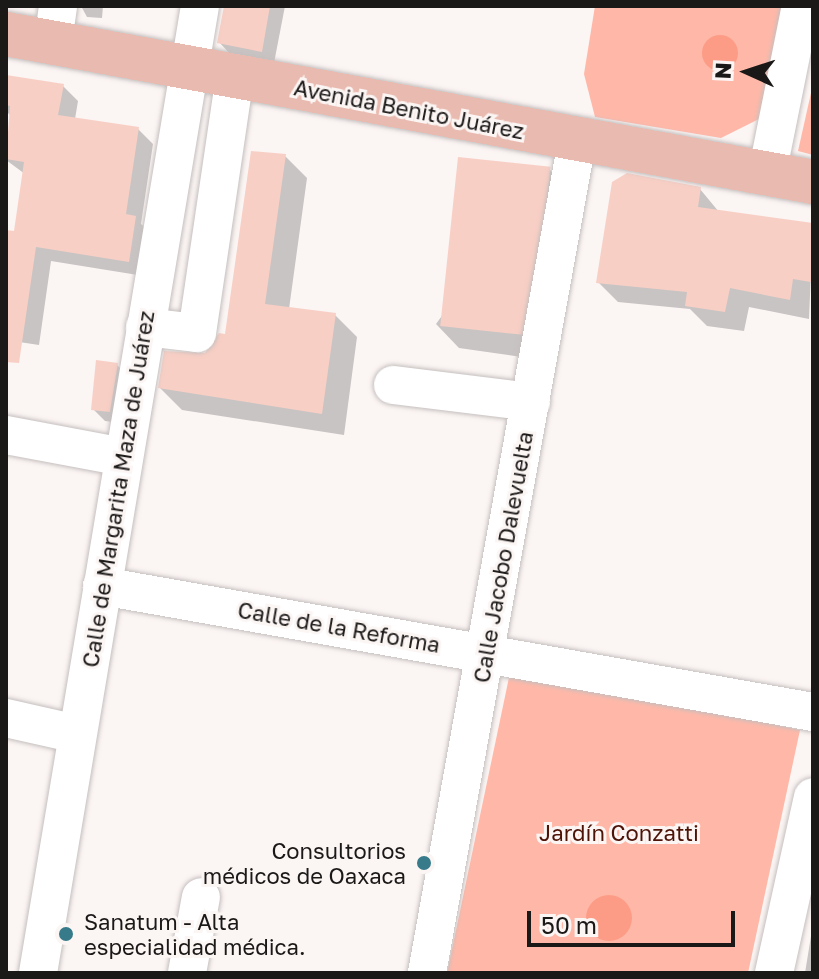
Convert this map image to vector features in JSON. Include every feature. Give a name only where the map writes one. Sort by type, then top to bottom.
[{"type":"main road","name":"Avenida Benito Juárez","points":[[6,34],[55,24],[188,67],[813,182]]},
{"type":"street","name":"Calle de Margarita Maza de Juárez","points":[[38,973],[200,6]]},
{"type":"street","points":[[767,174],[801,6]]},
{"type":"street","points":[[145,327],[197,333],[235,76]]},
{"type":"street","name":"Calle Jacobo Dalevuelta","points":[[427,973],[577,141]]},
{"type":"street","points":[[393,385],[531,402]]},
{"type":"street","points":[[6,435],[123,457]]},
{"type":"street","name":"Calle de la Reforma","points":[[102,586],[813,712]]},
{"type":"street","points":[[6,718],[77,734]]},
{"type":"street","points":[[774,973],[804,880],[813,797]]},
{"type":"street","points":[[187,973],[201,897]]},
{"type":"green space","points":[[595,6],[786,6],[765,116],[721,138],[595,117],[584,74]]},
{"type":"green space","points":[[813,84],[813,155],[798,151]]},
{"type":"green space","name":"Jardín Conzatti","points":[[511,668],[800,730],[748,973],[447,973]]},
{"type":"shaded area","points":[[720,35],[732,41],[738,53],[732,65],[720,71],[708,65],[702,53],[708,41]]},
{"type":"shaded area","points":[[609,895],[625,902],[632,918],[625,934],[609,941],[593,934],[586,918],[593,902]]},
{"type":"building","points":[[224,6],[270,6],[262,52],[217,43]]},
{"type":"building","points":[[6,75],[64,84],[58,115],[139,127],[126,214],[136,216],[129,262],[36,247],[19,363],[6,362],[6,230],[14,231],[24,162],[6,159],[10,106],[6,105]]},
{"type":"building","points":[[251,151],[286,154],[265,304],[336,313],[322,414],[158,388],[164,351],[205,353],[219,333],[225,334]]},
{"type":"building","points":[[458,157],[550,167],[533,336],[440,326]]},
{"type":"building","points":[[627,173],[701,187],[698,207],[813,223],[811,282],[793,279],[790,300],[730,288],[725,312],[685,306],[687,292],[596,283],[612,182]]},
{"type":"building","points":[[96,360],[118,363],[110,412],[91,410]]},
{"type":"place","name":"Consultorios médicos de Oaxaca","points":[[424,863]]},
{"type":"place","name":"Sanatum - Alta especialidad médica.","points":[[66,934]]}]
